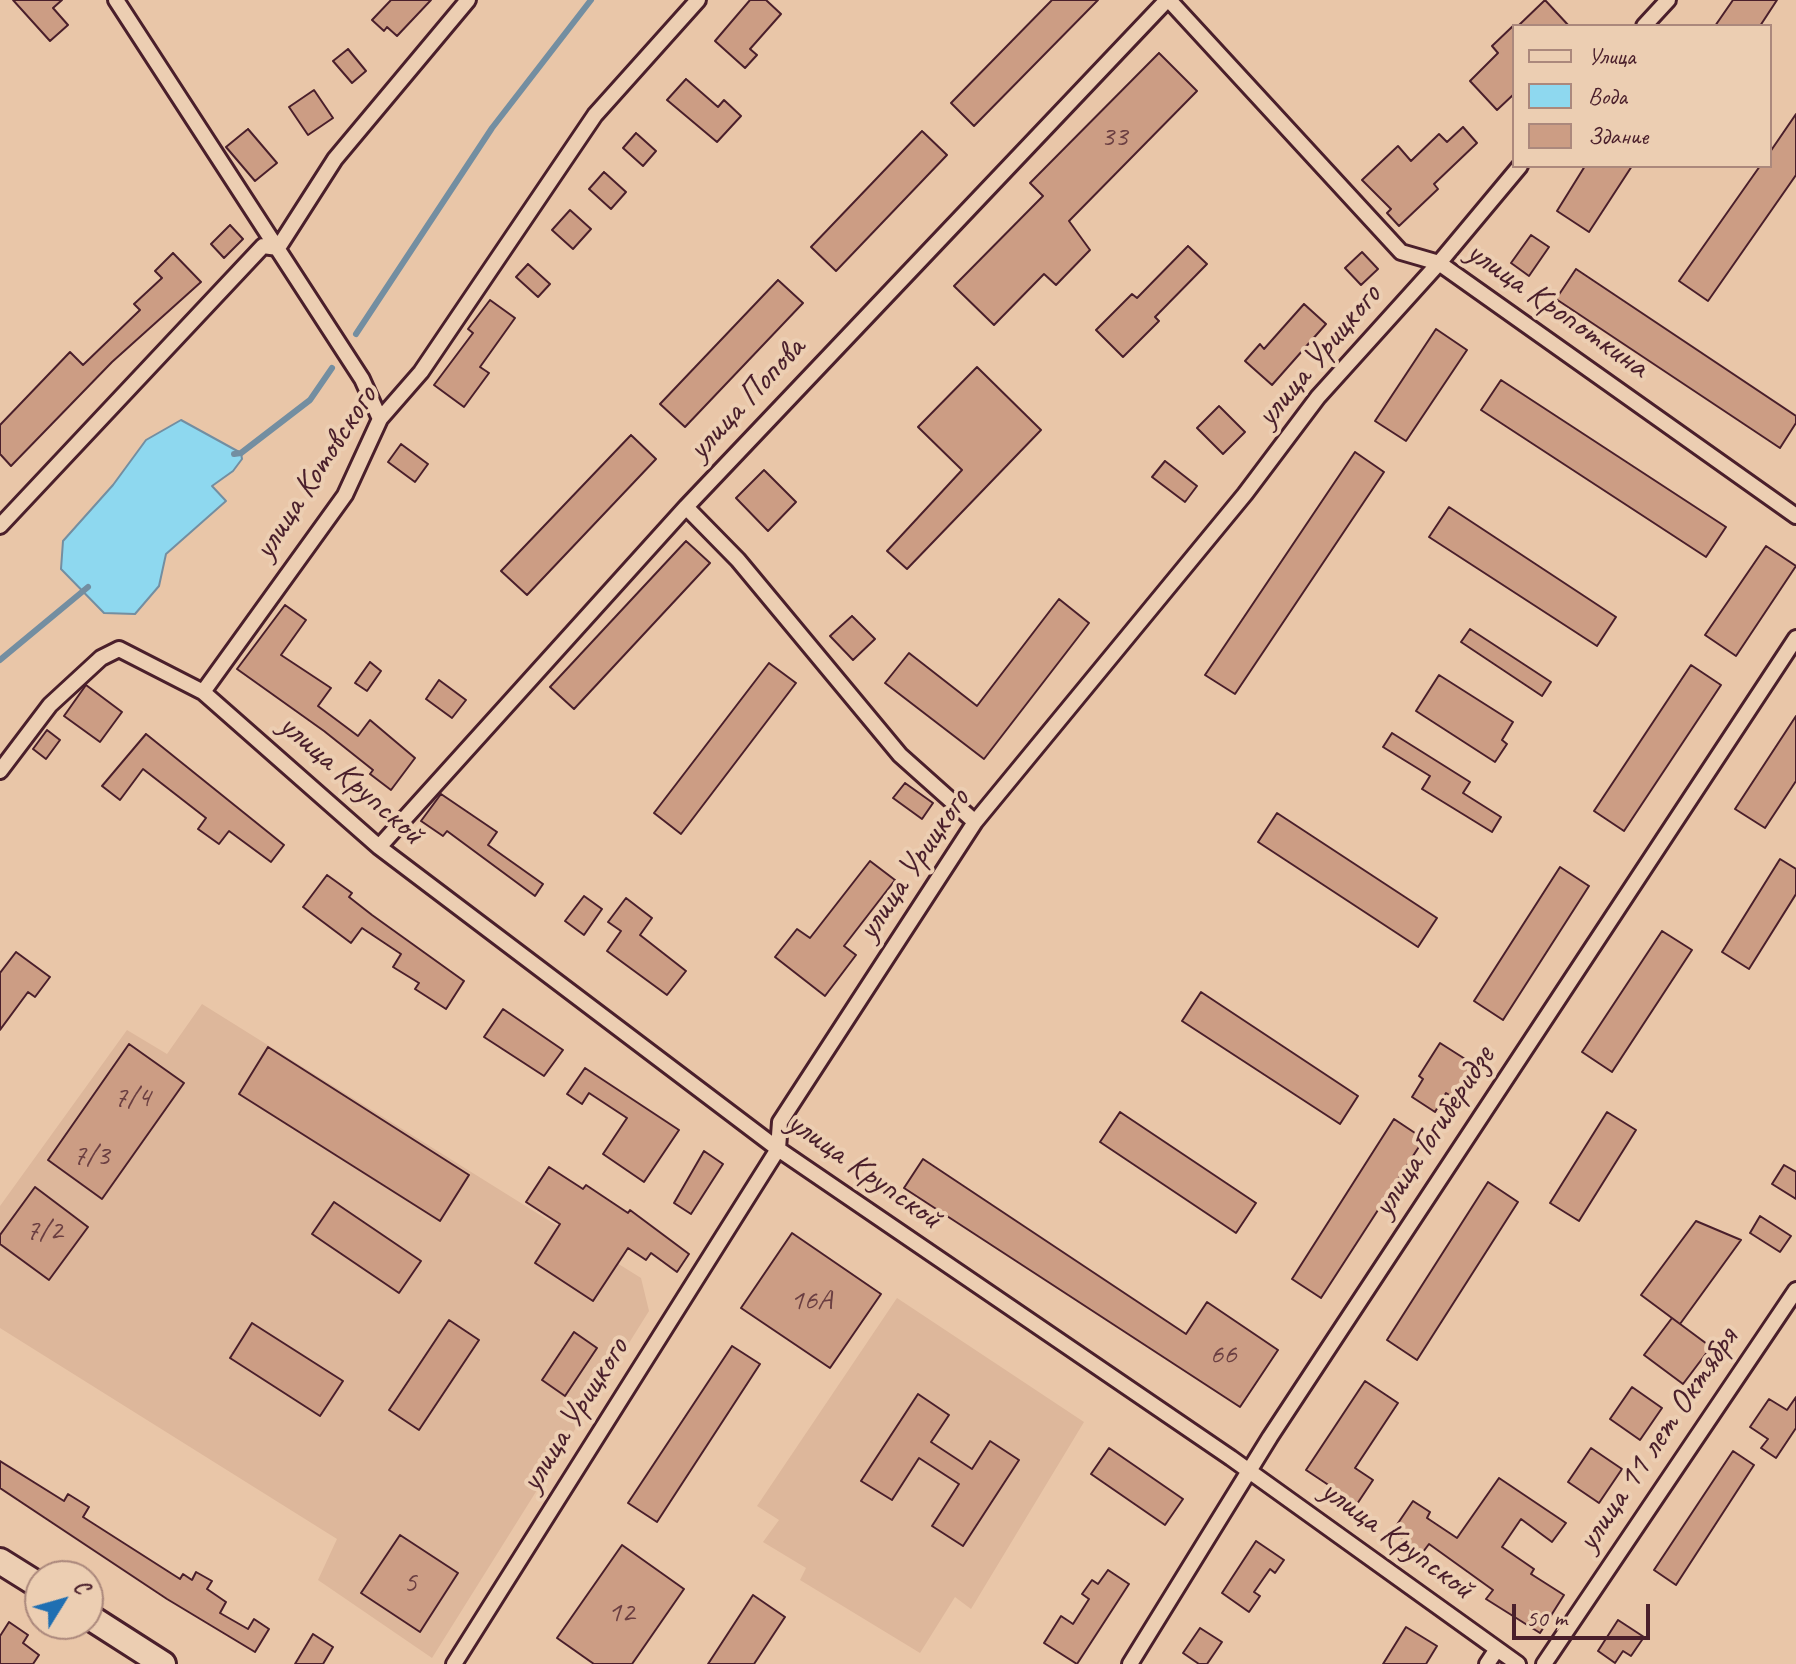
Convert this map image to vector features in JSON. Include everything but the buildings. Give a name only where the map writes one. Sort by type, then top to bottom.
[{"type":"main road","points":[[0,1561],[24,1576]]},
{"type":"main road","points":[[104,1626],[163,1664]]},
{"type":"street","points":[[116,0],[362,379],[380,419]]},
{"type":"street","points":[[278,248],[335,159],[468,0]]},
{"type":"street","name":"улица Котовского","points":[[203,692],[345,495],[380,419],[421,372],[595,115],[698,0]]},
{"type":"street","name":"улица Кропоткина","points":[[1168,0],[1401,252],[1439,263],[1796,516]]},
{"type":"street","name":"улица Попова","points":[[379,847],[686,507],[1168,0]]},
{"type":"street","points":[[1646,24],[1668,0]]},
{"type":"street","name":"улица Урицкого","points":[[454,1664],[778,1149],[780,1122],[975,822],[1245,494],[1318,397],[1439,263],[1518,168]]},
{"type":"street","points":[[0,526],[263,246],[278,248]]},
{"type":"street","points":[[686,507],[738,560],[900,755],[975,822]]},
{"type":"street","name":"улица Гогиберидзе","points":[[1130,1664],[1248,1471],[1796,638]]},
{"type":"street","points":[[0,771],[50,705],[101,658],[119,649],[203,692]]},
{"type":"street","name":"улица Крупской","points":[[203,692],[379,847],[778,1149],[1248,1471],[1518,1664]]},
{"type":"street","name":"улица 11 лет Октября","points":[[1544,1664],[1796,1290]]},
{"type":"street","points":[[1487,1664],[1497,1649]]},
{"type":"shaded area","points":[[202,1004],[641,1278],[649,1311],[432,1658],[318,1580],[337,1539],[0,1328],[0,1206],[127,1030],[167,1054]]},
{"type":"shaded area","points":[[897,1298],[1084,1422],[971,1609],[955,1597],[920,1653],[800,1580],[806,1568],[763,1542],[779,1520],[757,1506]]},
{"type":"water","points":[[181,420],[241,453],[242,459],[233,471],[212,486],[226,501],[166,554],[159,586],[135,614],[104,613],[61,569],[63,541],[113,485],[146,440]]},
{"type":"waterway","points":[[356,334],[492,128],[591,0]]},
{"type":"waterway","points":[[234,454],[241,453],[310,400],[332,368]]},
{"type":"waterway","points":[[0,660],[88,587]]}]
